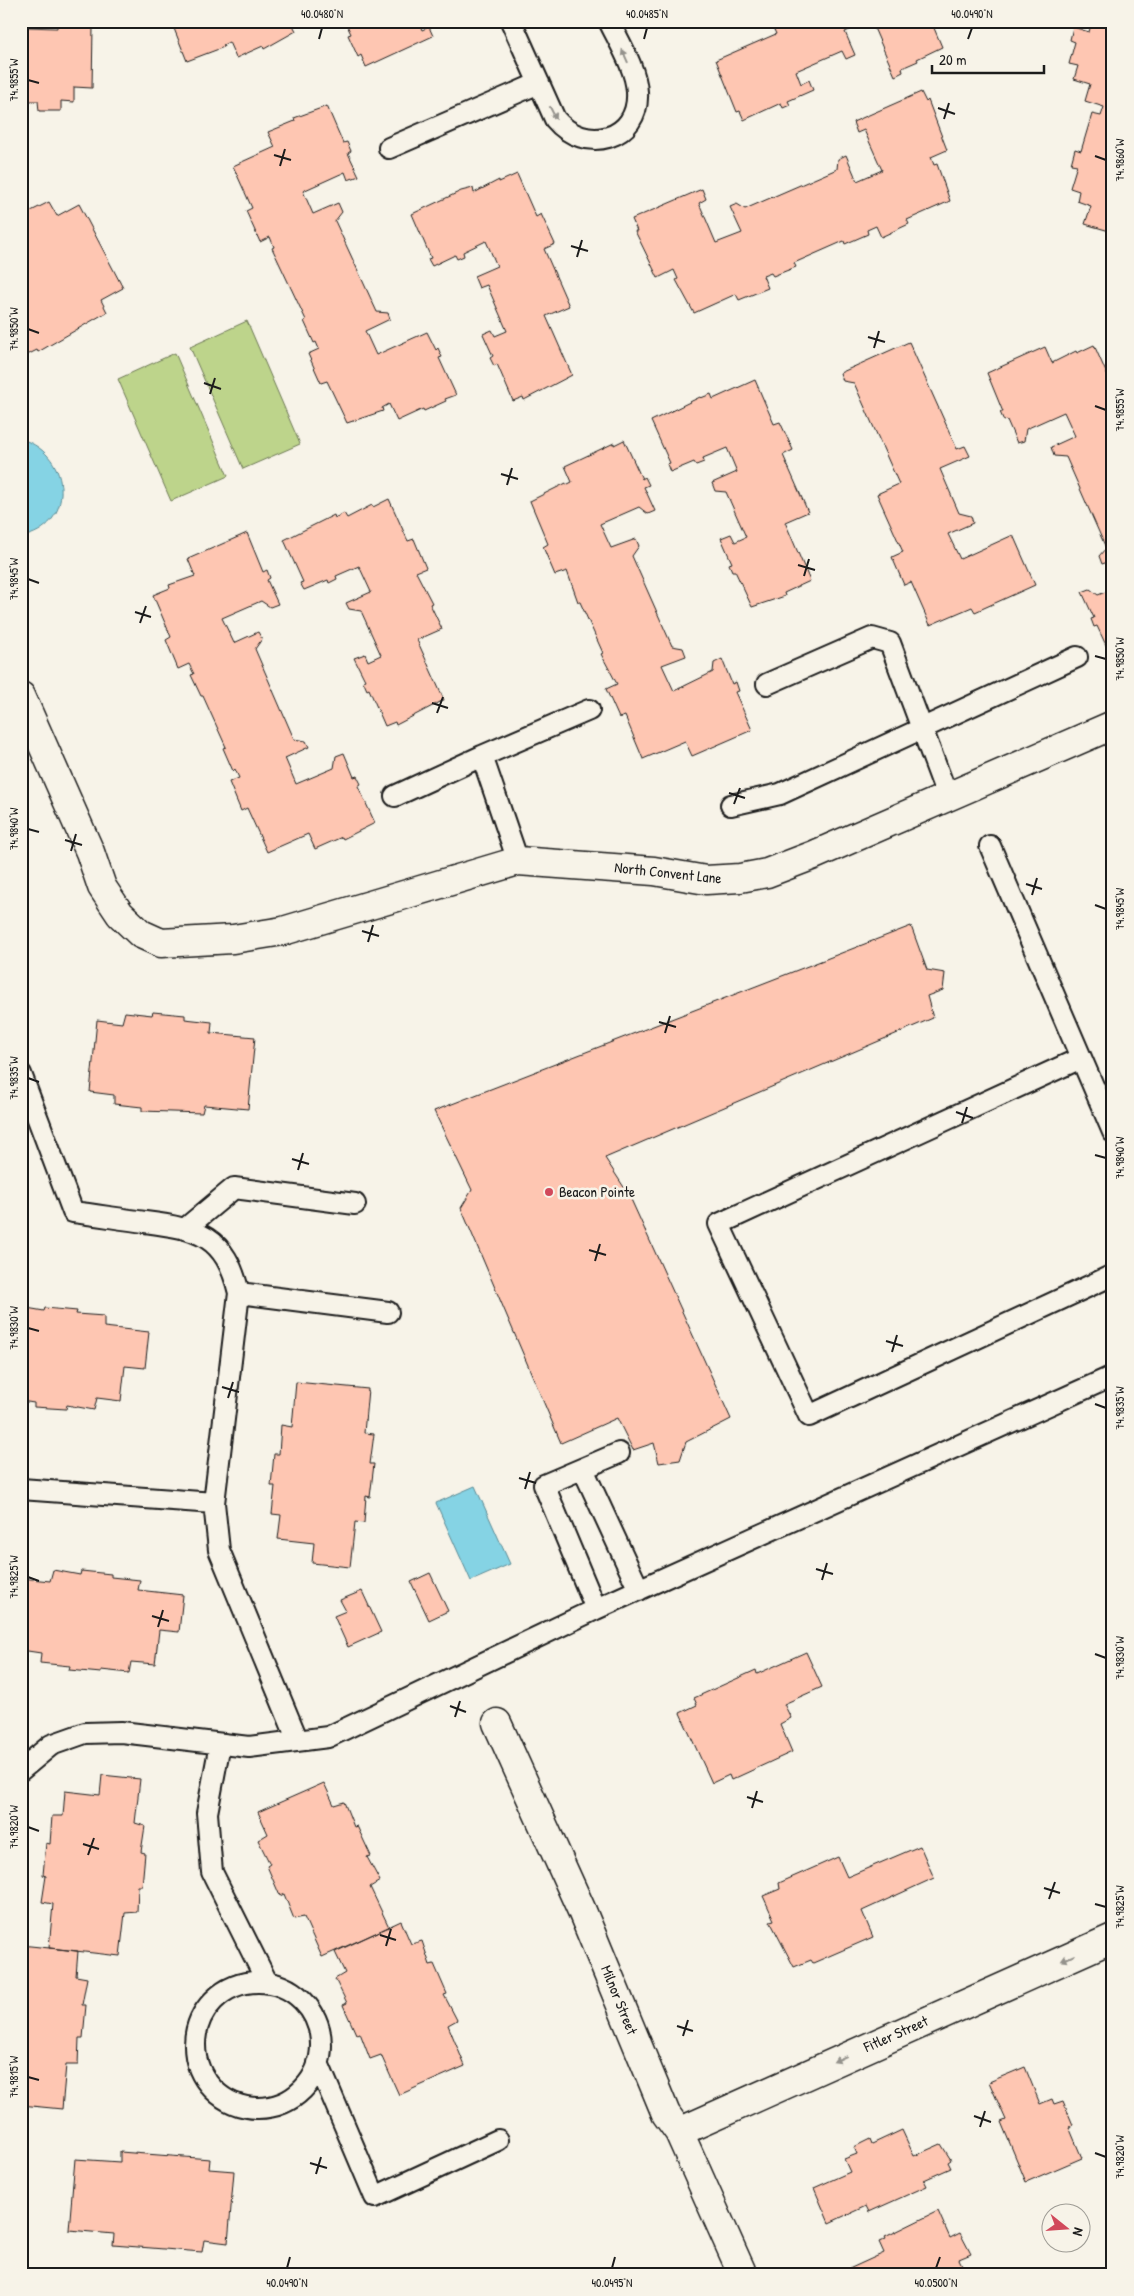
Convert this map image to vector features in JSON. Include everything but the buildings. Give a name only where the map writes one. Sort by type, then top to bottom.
[{"type":"street","name":"North Convent Lane","points":[[21,696],[90,852],[102,887],[120,914],[141,934],[161,943],[233,939],[283,931],[518,861],[644,870],[706,880],[740,878],[767,873],[814,856],[1113,725]]},
{"type":"street","name":"Milnor Street","points":[[497,1724],[582,1911],[666,2114],[680,2132],[743,2275]]},
{"type":"street","name":"Fitler Street","points":[[680,2132],[1113,1938]]},
{"type":"lane","points":[[511,21],[555,119],[564,130],[578,137],[593,140],[607,138],[620,131],[631,120],[637,106],[638,91],[634,76],[609,21]]},
{"type":"lane","points":[[389,148],[539,83]]},
{"type":"lane","points":[[767,684],[872,638],[890,643],[948,798]]},
{"type":"lane","points":[[731,805],[780,794],[1076,656]]},
{"type":"lane","points":[[395,796],[589,710]]},
{"type":"lane","points":[[482,756],[518,861]]},
{"type":"lane","points":[[990,846],[1113,1132]]},
{"type":"lane","points":[[1081,1058],[719,1224],[809,1416],[1113,1275]]},
{"type":"lane","points":[[21,1074],[73,1212],[186,1228],[206,1237],[223,1252],[234,1272],[239,1293],[214,1503],[219,1550],[298,1741]]},
{"type":"lane","points":[[186,1228],[234,1188],[355,1204]]},
{"type":"lane","points":[[239,1293],[388,1312]]},
{"type":"lane","points":[[21,1770],[51,1745],[85,1733],[121,1732],[249,1747],[328,1737],[596,1609],[1113,1376]]},
{"type":"lane","points":[[596,1609],[544,1485],[619,1453]]},
{"type":"lane","points":[[583,1469],[639,1590]]},
{"type":"lane","points":[[21,1489],[214,1503]]},
{"type":"lane","points":[[220,1744],[206,1813],[212,1872],[267,1982]]},
{"type":"lane","points":[[249,1982],[267,1982],[284,1987],[300,1997],[312,2011],[319,2027],[321,2045],[318,2063],[312,2080],[299,2093],[284,2103],[266,2108],[248,2108],[231,2103],[216,2093],[204,2079],[196,2062],[194,2045],[197,2027],[205,2010],[217,1997],[232,1987],[249,1982]]},
{"type":"lane","points":[[318,2063],[375,2197],[498,2140]]},
{"type":"green space","points":[[247,321],[300,444],[243,469],[190,347]]},
{"type":"green space","points":[[175,353],[228,476],[171,501],[118,379]]},
{"type":"water","points":[[21,439],[38,447],[51,460],[59,475],[61,491],[59,506],[51,520],[39,531],[21,537]]},
{"type":"water","points":[[475,1486],[510,1564],[471,1581],[436,1503]]},
{"type":"place","name":"Beacon Pointe","points":[[549,1192]]}]
